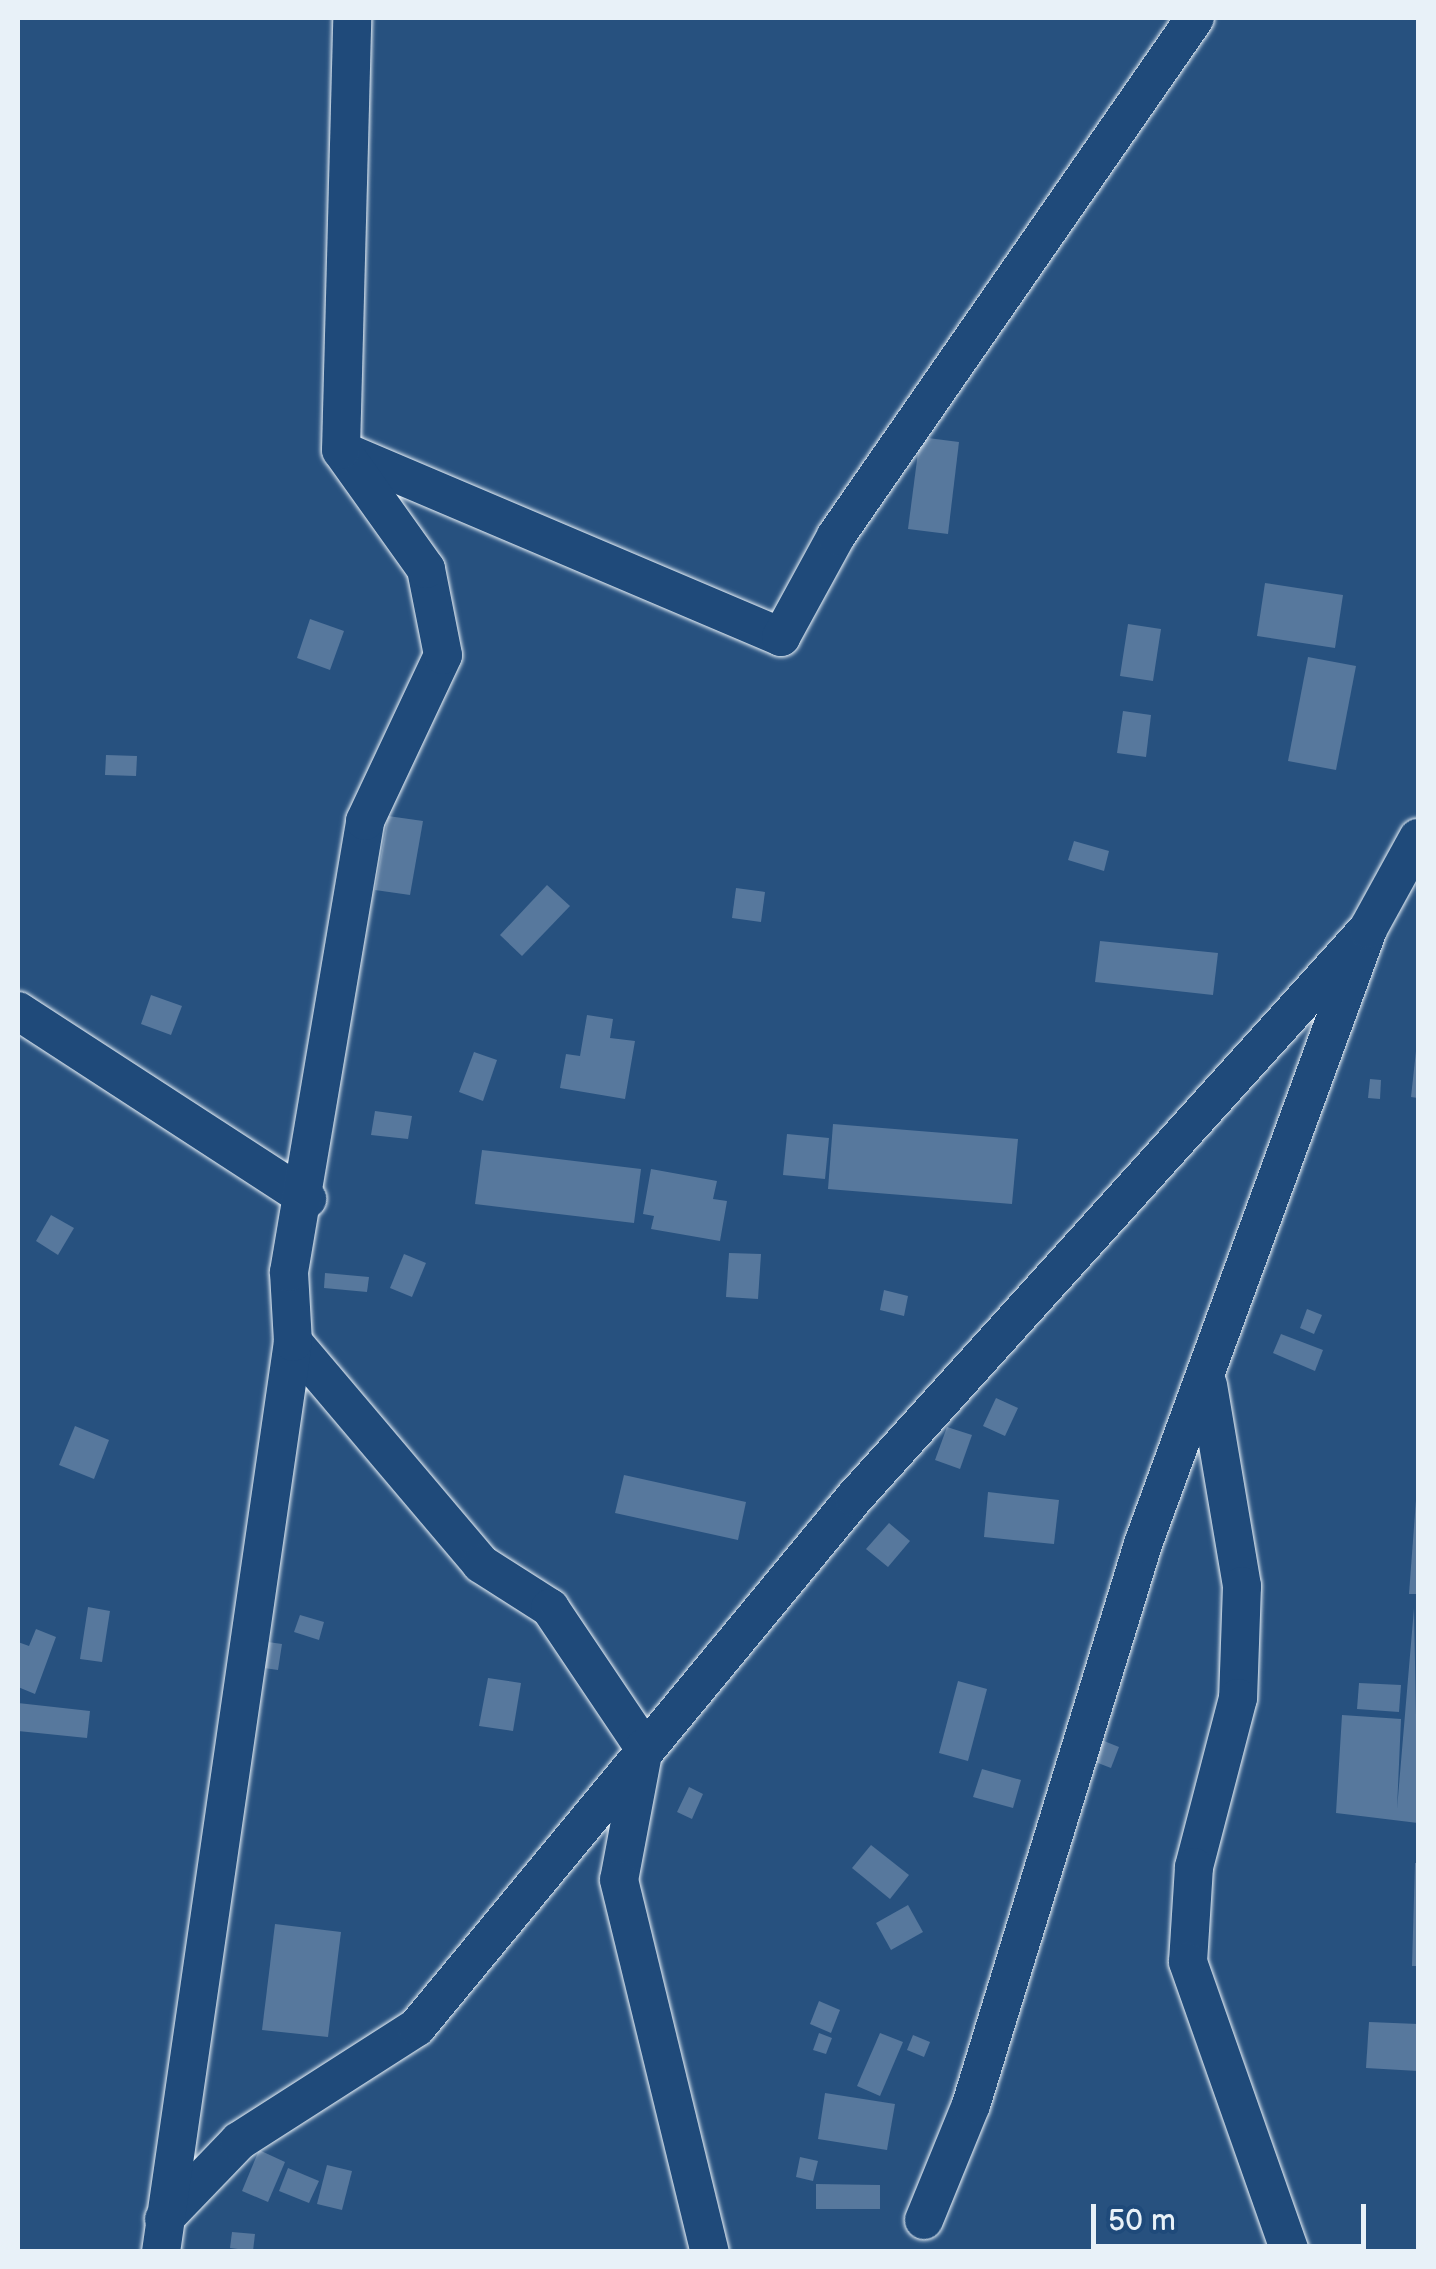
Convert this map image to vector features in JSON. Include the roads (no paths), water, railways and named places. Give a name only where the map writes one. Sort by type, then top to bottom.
[{"type":"street","points":[[163,2234],[292,1342],[289,1272],[307,1199],[365,821],[444,654],[426,569],[340,450],[352,18]]},
{"type":"street","points":[[340,450],[781,637],[836,536],[1196,18]]},
{"type":"street","points":[[924,2220],[971,2105],[1143,1544],[1208,1382],[1368,929],[1418,838]]},
{"type":"street","points":[[137,2252],[163,2234],[240,2141],[417,2027],[644,1748],[934,1408],[1368,929]]},
{"type":"street","points":[[18,1011],[307,1199]]},
{"type":"street","points":[[292,1342],[482,1564],[550,1608],[644,1748],[619,1880],[710,2252]]},
{"type":"street","points":[[1208,1382],[1241,1623],[1238,1698],[1194,1866],[1188,1962],[1290,2252]]}]
